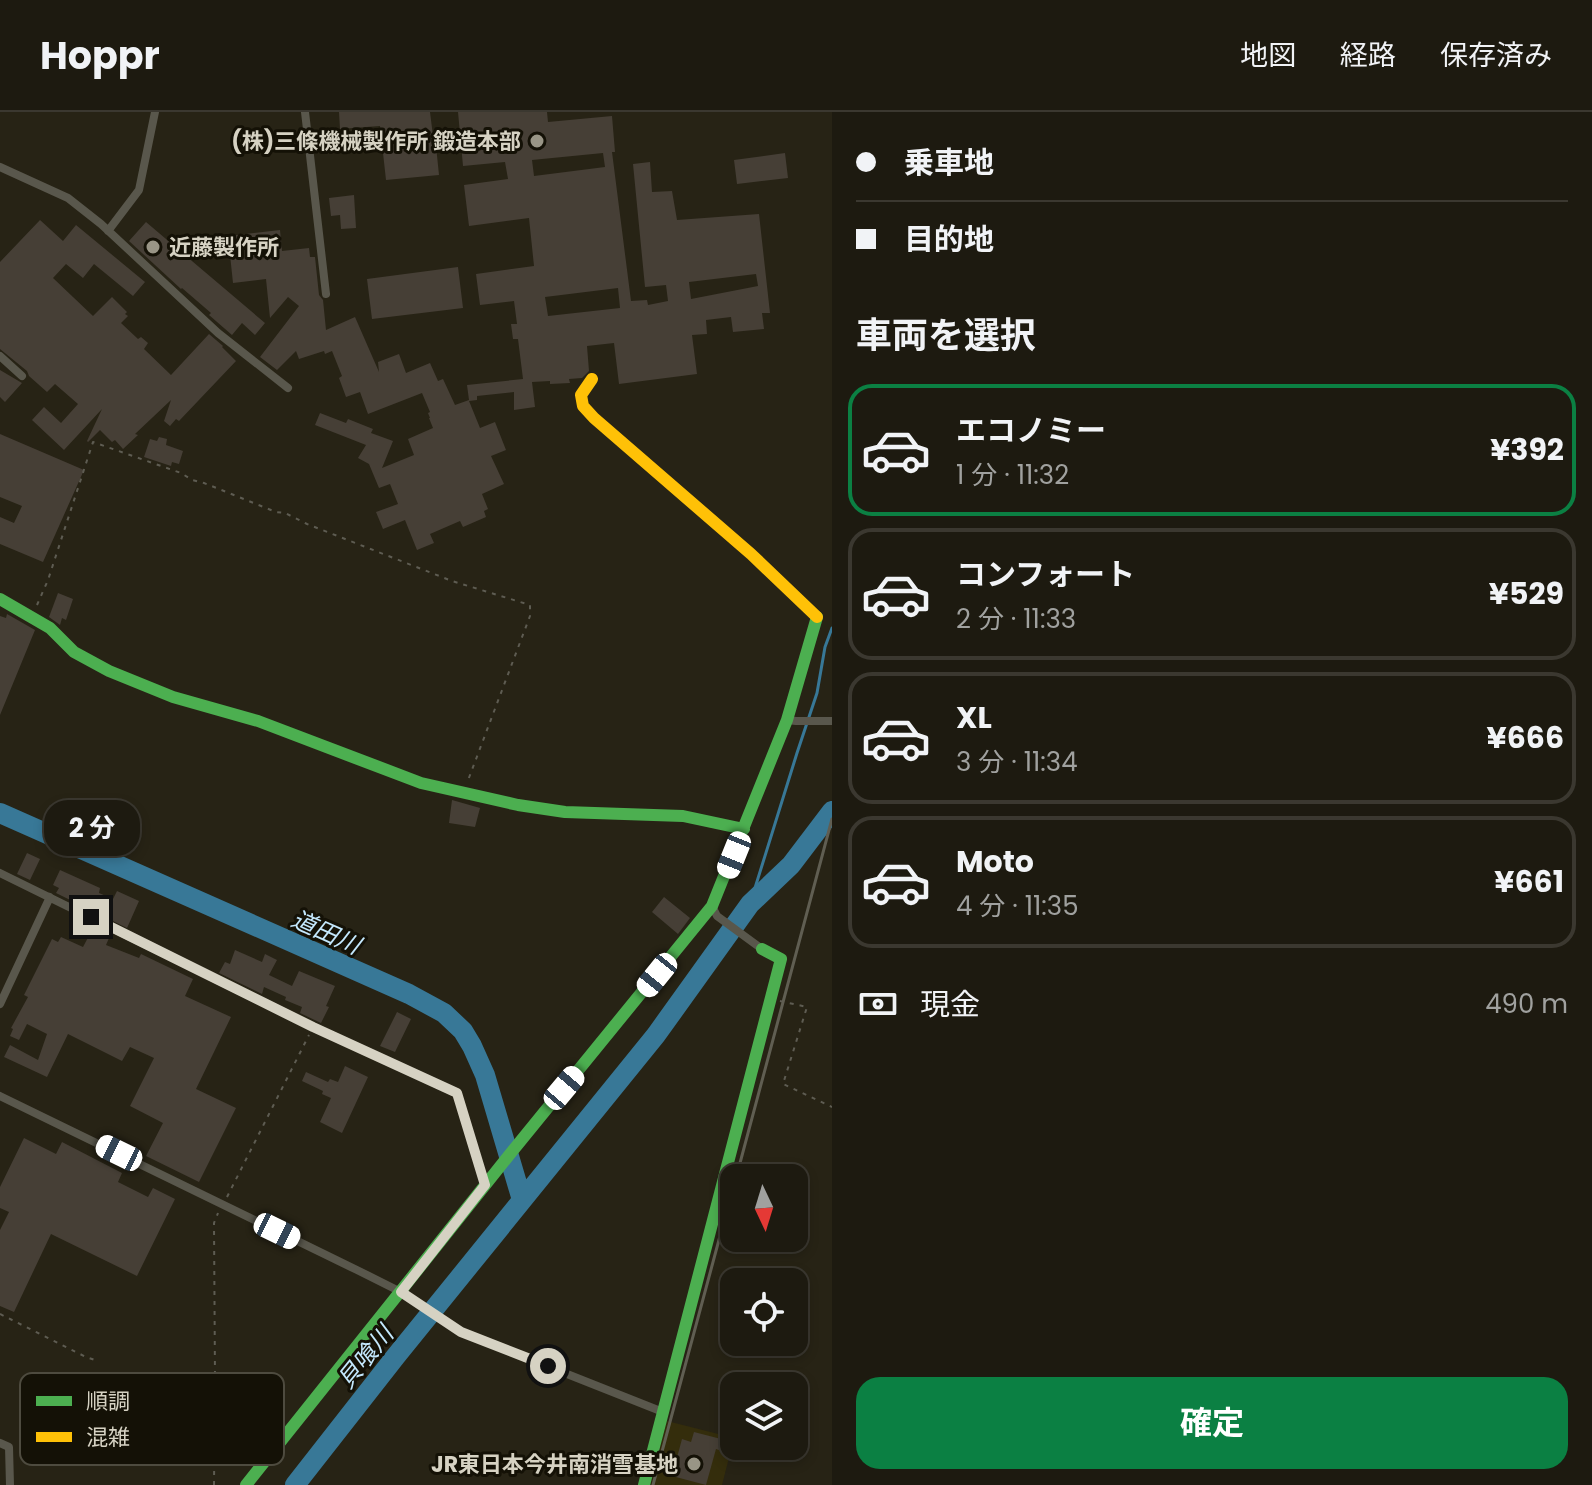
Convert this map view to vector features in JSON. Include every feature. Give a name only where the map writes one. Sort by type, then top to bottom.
[{"type":"street","points":[[108,231],[139,190],[155,112]]},
{"type":"street","points":[[305,112],[326,294]]},
{"type":"street","points":[[0,167],[68,198],[218,333],[288,388]]},
{"type":"street","points":[[0,356],[22,376]]},
{"type":"street","points":[[284,1439],[403,1294],[527,1133],[715,911],[744,829],[791,720],[818,618],[751,554],[594,418],[583,406],[581,395],[592,379]]},
{"type":"street","points":[[0,599],[50,628],[74,652],[109,671],[149,688],[258,721],[421,783],[518,805],[565,812],[683,816],[744,829]]},
{"type":"street","points":[[791,720],[829,721]]},
{"type":"street","points":[[0,873],[313,1027],[457,1093],[488,1182]]},
{"type":"street","points":[[0,1004],[50,897]]},
{"type":"street","points":[[644,1485],[781,959],[762,949],[715,911]]},
{"type":"street","points":[[0,1096],[403,1294],[461,1332],[663,1412]]},
{"type":"street","points":[[0,1443],[9,1447],[10,1485]]},
{"type":"street","points":[[246,1485],[262,1465]]},
{"type":"path","points":[[31,616],[48,580],[93,442],[285,513],[452,581],[530,605],[530,616],[465,791]]},
{"type":"path","points":[[771,999],[807,1007],[783,1084],[832,1107]]},
{"type":"path","points":[[215,1373],[214,1223],[313,1027]]},
{"type":"path","points":[[0,1314],[95,1360]]},
{"type":"path","points":[[214,1465],[214,1485]]},
{"type":"shaded area","points":[[667,1421],[720,1434],[720,1460],[728,1460],[722,1485],[651,1485]]},
{"type":"building","points":[[339,112],[430,112],[439,175],[386,180],[380,126],[340,129]]},
{"type":"building","points":[[458,112],[547,112],[548,122],[612,116],[615,152],[612,152],[631,301],[647,300],[648,305],[668,301],[666,285],[645,287],[633,164],[650,162],[652,192],[672,191],[677,220],[759,214],[770,313],[762,313],[764,329],[733,332],[731,317],[706,320],[707,334],[692,335],[697,374],[619,384],[614,343],[587,346],[589,371],[582,378],[569,379],[570,383],[532,382],[535,407],[514,410],[514,392],[477,396],[477,400],[469,401],[480,428],[495,422],[506,450],[491,456],[504,484],[482,494],[488,509],[484,511],[486,517],[463,527],[460,521],[430,534],[434,543],[417,550],[405,520],[383,529],[376,512],[398,504],[390,484],[379,488],[369,464],[358,458],[366,445],[315,425],[320,413],[346,423],[348,419],[373,429],[371,433],[393,441],[382,468],[414,455],[408,439],[433,428],[422,393],[368,414],[360,392],[346,397],[332,351],[299,359],[296,351],[277,370],[260,357],[299,306],[288,297],[270,318],[266,279],[233,283],[228,236],[280,230],[282,251],[309,248],[310,257],[315,257],[326,330],[355,317],[379,372],[378,362],[399,354],[406,373],[430,363],[438,381],[443,379],[455,405],[469,400],[467,385],[523,379],[518,339],[513,339],[511,324],[517,324],[514,301],[480,305],[476,274],[534,266],[529,218],[469,226],[464,185],[508,179],[505,162],[463,166]],"holes":[[[603,153],[605,167],[534,176],[532,160]],[[756,274],[758,286],[691,299],[689,282]],[[618,288],[620,308],[548,316],[545,297]]]},
{"type":"building","points":[[785,153],[788,178],[737,184],[734,160]]},
{"type":"building","points":[[354,195],[356,228],[341,229],[340,215],[331,216],[329,198]]},
{"type":"building","points":[[40,220],[63,241],[76,225],[145,282],[133,296],[94,264],[83,278],[66,264],[53,278],[93,316],[112,297],[127,312],[125,314],[128,316],[121,323],[138,339],[141,337],[148,343],[144,349],[171,375],[209,334],[236,361],[179,421],[176,419],[170,426],[164,421],[171,400],[123,449],[100,430],[87,441],[102,409],[64,450],[32,420],[44,407],[61,423],[78,404],[55,384],[47,392],[0,349],[0,262]]},
{"type":"building","points":[[146,222],[265,323],[255,335],[242,323],[232,335],[129,241]]},
{"type":"building","points":[[458,267],[463,308],[372,319],[367,279]]},
{"type":"building","points":[[0,370],[22,383],[5,402],[0,397]]},
{"type":"building","points":[[0,434],[84,470],[43,562],[0,544],[0,517],[14,523],[22,506],[0,497]]},
{"type":"building","points":[[159,437],[167,439],[166,445],[183,451],[179,464],[172,462],[171,466],[144,457],[150,439],[157,441]]},
{"type":"building","points":[[58,593],[73,599],[66,620],[62,618],[60,625],[49,617]]},
{"type":"building","points":[[7,614],[35,630],[0,715],[0,616],[6,618]]},
{"type":"building","points":[[452,800],[480,808],[475,827],[449,823]]},
{"type":"building","points":[[27,853],[40,859],[30,880],[17,874]]},
{"type":"building","points":[[60,870],[100,888],[99,893],[113,899],[117,891],[139,901],[127,928],[56,893],[59,888],[53,885]]},
{"type":"building","points":[[664,897],[690,918],[678,934],[652,912]]},
{"type":"building","points":[[92,930],[109,938],[106,945],[139,958],[141,954],[193,979],[185,996],[231,1017],[196,1089],[236,1108],[199,1182],[146,1156],[163,1123],[130,1106],[154,1058],[130,1047],[122,1061],[68,1034],[47,1077],[4,1057],[10,1045],[38,1060],[47,1034],[27,1024],[19,1040],[10,1036],[11,1028],[28,997],[24,995],[52,939],[58,942],[61,937],[83,947]]},
{"type":"building","points":[[235,950],[262,962],[265,954],[277,960],[269,975],[292,986],[299,971],[335,986],[321,1023],[300,1013],[302,1007],[285,1000],[286,997],[264,987],[262,994],[219,973],[225,962],[230,964]]},
{"type":"building","points":[[397,1012],[411,1019],[395,1052],[380,1046]]},
{"type":"building","points":[[345,1066],[368,1077],[342,1133],[320,1122],[331,1098],[302,1081],[306,1072],[328,1082],[330,1079],[338,1082]]},
{"type":"building","points":[[24,1138],[56,1154],[62,1142],[122,1173],[118,1182],[148,1197],[153,1188],[175,1199],[137,1276],[51,1234],[14,1312],[0,1306],[0,1230],[9,1212],[0,1208],[0,1187]]},
{"type":"building","name":"JR東日本今井南消雪基地","points":[[694,1432],[720,1439],[720,1450],[716,1449],[706,1485],[672,1476],[682,1439],[691,1442]]},
{"type":"waterway","points":[[750,904],[817,693],[825,647],[832,628]]},
{"type":"waterway","name":"貝喰川","points":[[295,1485],[656,1035],[750,904],[791,865],[832,811]]},
{"type":"waterway","name":"道田川","points":[[0,813],[409,994],[444,1013],[463,1031],[485,1075],[522,1200]]},
{"type":"railway","points":[[740,1164],[832,819]]},
{"type":"railway","points":[[653,1485],[720,1236]]},
{"type":"traffic: fast","points":[[0,599],[50,628],[74,652],[109,671],[173,697],[258,721],[421,783],[518,805],[565,812],[683,816],[744,829]]},
{"type":"traffic: fast","points":[[284,1437],[712,906],[787,720],[817,617]]},
{"type":"traffic: fast","points":[[644,1485],[781,959],[762,949]]},
{"type":"traffic: fast","points":[[246,1485],[262,1465]]},
{"type":"traffic: slow","points":[[592,379],[581,395],[583,406],[594,418],[751,554],[817,617]]},
{"type":"place","name":"(株)三條機械製作所 鍛造本部","points":[[537,141]]},
{"type":"place","name":"近藤製作所","points":[[153,247]]},
{"type":"place","name":"JR東日本今井南消雪基地","points":[[694,1464]]},
{"type":"route","points":[[91,917],[313,1027],[457,1093],[485,1185],[401,1292],[461,1332],[548,1366]]}]
